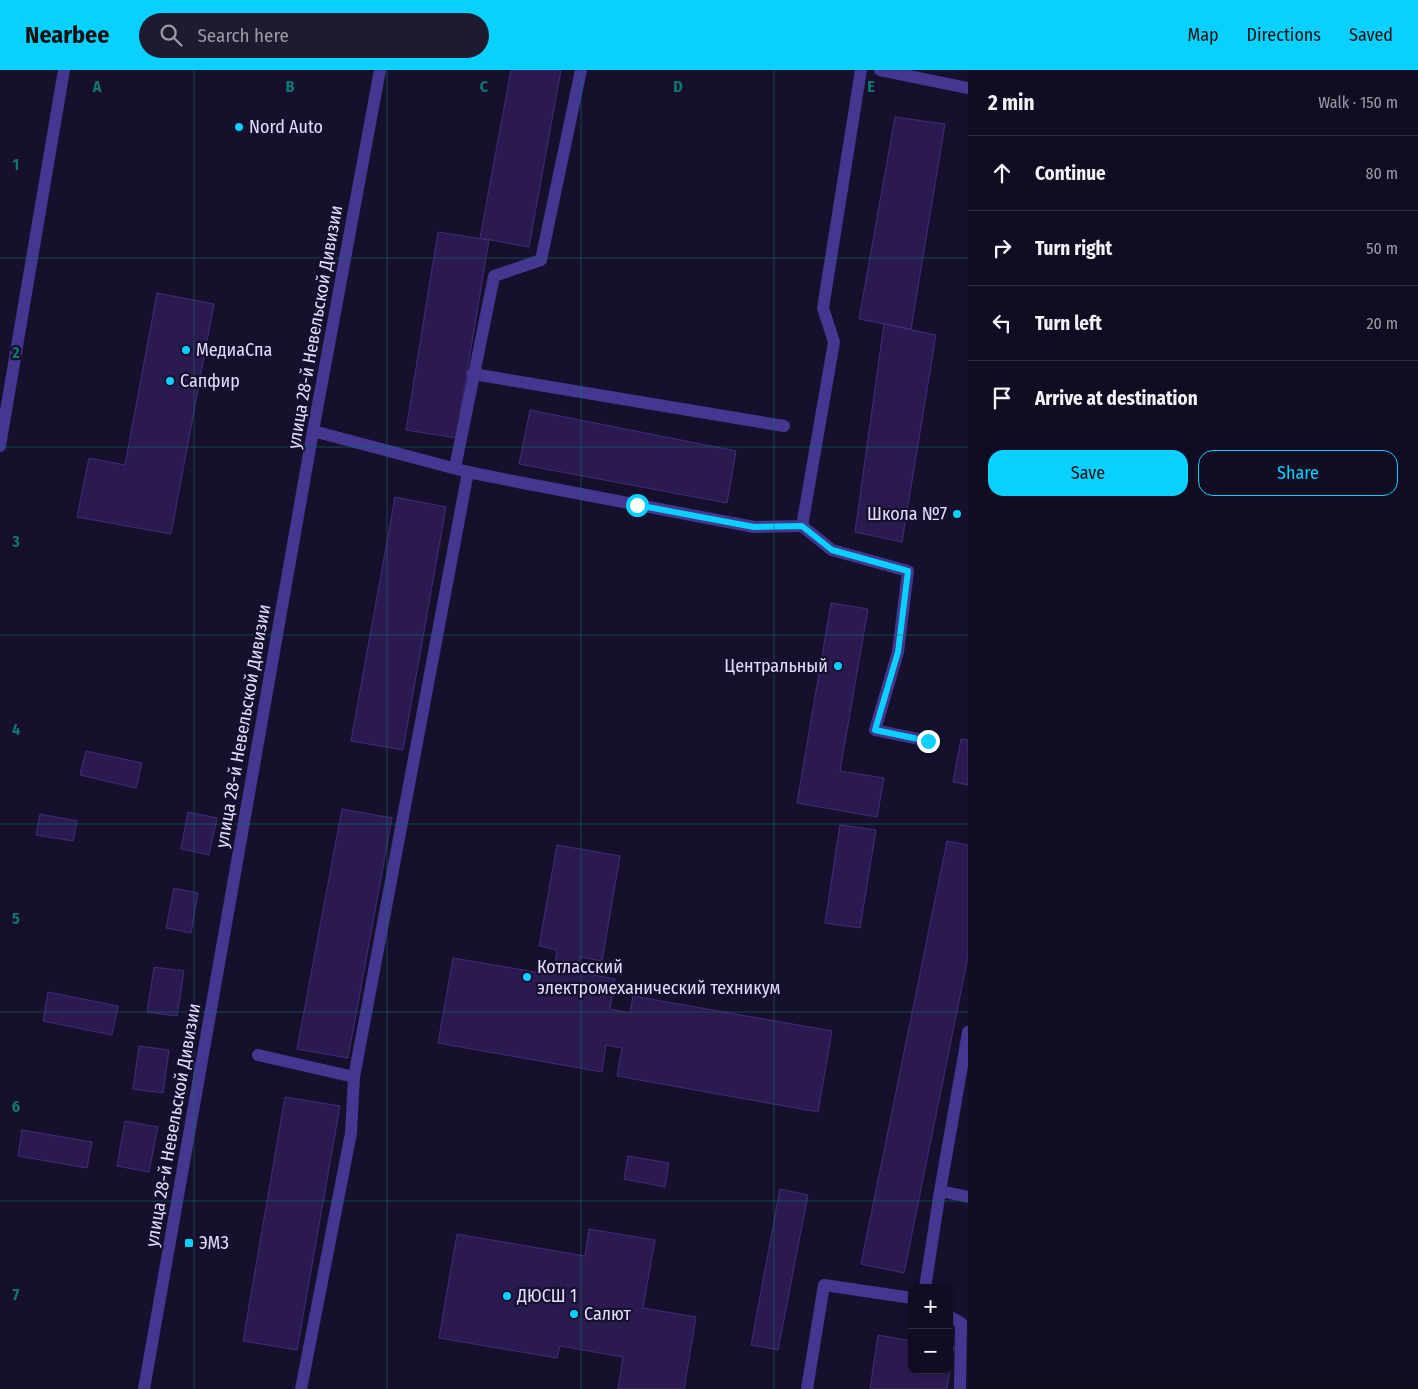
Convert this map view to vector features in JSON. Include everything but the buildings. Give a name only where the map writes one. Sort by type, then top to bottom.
[{"type":"street","points":[[0,446],[64,70]]},
{"type":"street","name":"улица 28-й Невельской Дивизии","points":[[144,1389],[313,431],[380,70]]},
{"type":"street","points":[[455,468],[494,276],[541,260],[581,70]]},
{"type":"street","points":[[802,526],[834,342],[823,308],[861,70]]},
{"type":"street","points":[[880,70],[968,88]]},
{"type":"street","points":[[473,374],[784,426]]},
{"type":"street","points":[[313,431],[468,472],[754,527],[802,526],[832,550],[908,571],[898,652],[875,730],[928,741]]},
{"type":"street","points":[[300,1389],[351,1133],[354,1077],[468,472]]},
{"type":"street","points":[[926,1284],[968,1032]]},
{"type":"street","points":[[258,1055],[354,1077]]},
{"type":"street","points":[[940,1191],[968,1196]]},
{"type":"street","points":[[807,1389],[824,1285],[908,1297]]},
{"type":"street","points":[[953,1318],[961,1323],[960,1389]]},
{"type":"place","name":"Nord Auto","points":[[239,127]]},
{"type":"place","name":"МедиаСпа","points":[[186,350]]},
{"type":"place","name":"Сапфир","points":[[170,381]]},
{"type":"place","name":"Школа №7","points":[[957,514]]},
{"type":"place","name":"Центральный","points":[[838,666]]},
{"type":"place","name":"Котласский электромеханический техникум","points":[[527,977]]},
{"type":"place","name":"ЭМЗ","points":[[189,1243]]},
{"type":"place","name":"ДЮСШ 1","points":[[507,1296]]},
{"type":"place","name":"Салют","points":[[574,1314]]},
{"type":"route","points":[[637,505],[754,527],[802,526],[832,550],[908,571],[898,652],[875,730],[928,741]]}]
